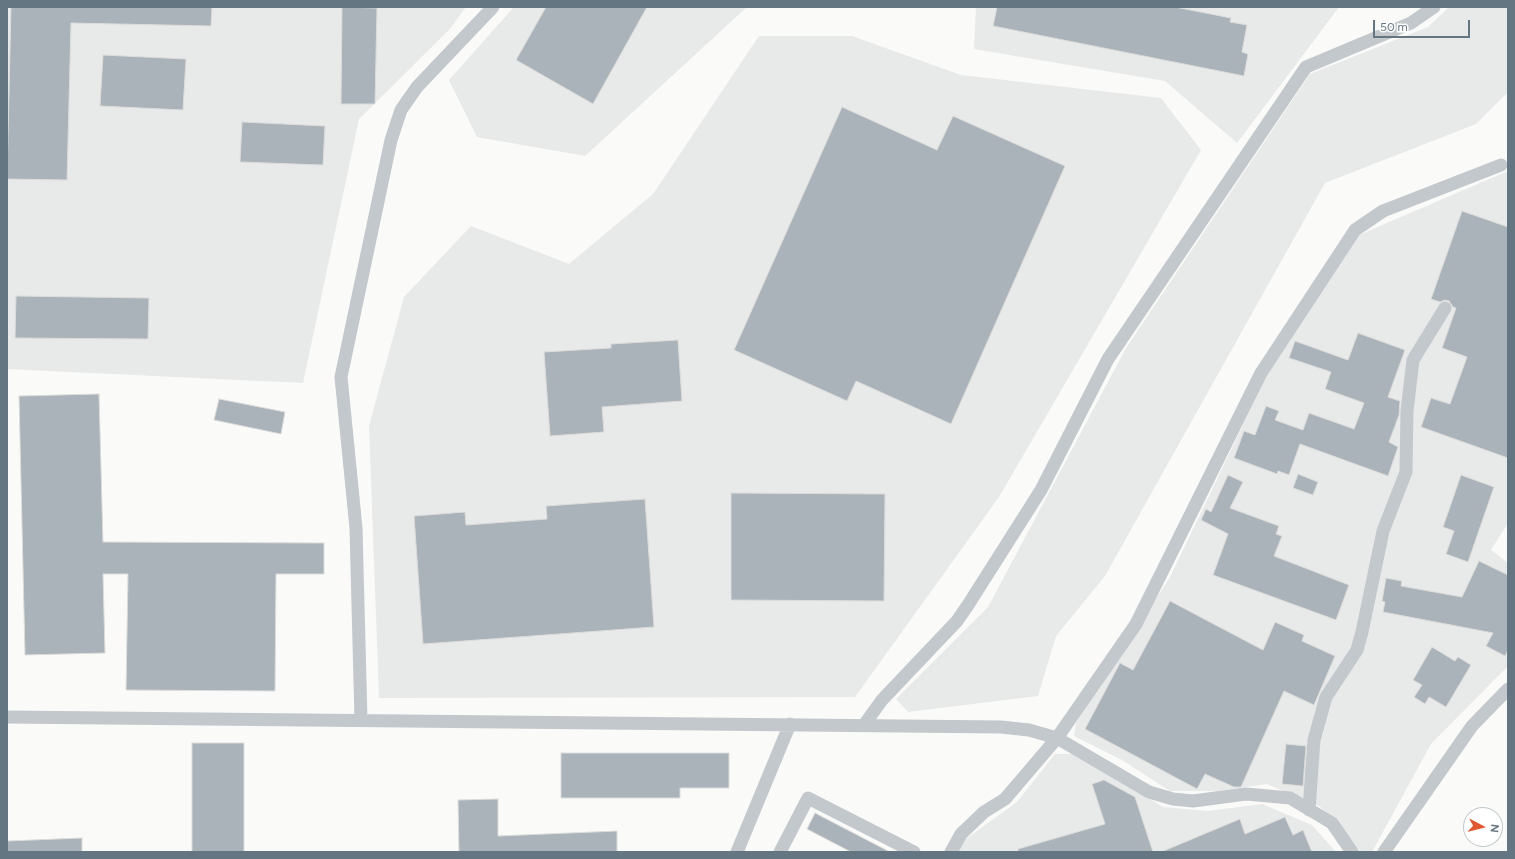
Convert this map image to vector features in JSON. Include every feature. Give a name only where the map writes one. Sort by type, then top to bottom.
[{"type":"street","points":[[361,720],[356,528],[341,377],[391,140],[401,110],[417,87],[493,7]]},
{"type":"street","points":[[864,725],[882,700],[957,621],[968,605],[1041,490],[1108,359],[1306,67],[1410,23],[1434,7]]},
{"type":"street","points":[[952,852],[961,834],[984,812],[1005,799],[1057,738],[1136,624],[1261,373],[1355,230],[1383,210],[1502,165]]},
{"type":"street","points":[[1309,810],[1314,740],[1326,697],[1357,650],[1382,531],[1406,472],[1407,411],[1413,360],[1445,308]]},
{"type":"street","points":[[1384,852],[1472,726],[1508,689]]},
{"type":"street","points":[[7,717],[1001,727],[1029,730],[1057,738],[1149,792],[1173,799],[1193,801],[1246,794],[1290,798],[1332,823],[1352,852]]},
{"type":"street","points":[[737,852],[790,724]]},
{"type":"street","points":[[782,851],[808,798],[914,852]]},
{"type":"shaded area","points":[[7,7],[466,7],[449,30],[359,119],[303,383],[7,369]]},
{"type":"shaded area","points":[[514,7],[747,7],[585,156],[477,137],[449,80]]},
{"type":"shaded area","points":[[976,7],[1339,7],[1237,143],[1165,81],[974,49]]},
{"type":"shaded area","points":[[1449,7],[1508,7],[1508,92],[1476,124],[1325,183],[1105,576],[1056,636],[1038,696],[908,712],[896,699],[988,607],[1126,348],[1310,74],[1428,27]]},
{"type":"shaded area","points":[[759,36],[852,36],[961,75],[1161,98],[1201,150],[999,497],[855,697],[379,698],[369,426],[404,297],[471,226],[569,264],[653,194]]},
{"type":"shaded area","points":[[1508,171],[1508,523],[1491,550],[1508,563],[1508,666],[1431,744],[1372,852],[1360,852],[1338,821],[1319,806],[1267,784],[1218,791],[1170,791],[1122,760],[1074,736],[1076,723],[1170,577],[1268,373],[1359,235]]},
{"type":"shaded area","points":[[1055,754],[1076,754],[1163,807],[1208,811],[1262,804],[1312,825],[1336,852],[958,852],[963,841],[1017,802]]},
{"type":"building","points":[[11,7],[212,7],[211,26],[71,23],[67,180],[7,179]]},
{"type":"building","points":[[342,7],[377,8],[375,104],[341,104]]},
{"type":"building","points":[[546,7],[647,7],[593,104],[516,60]]},
{"type":"building","points":[[997,7],[1175,7],[1231,18],[1230,22],[1247,25],[1242,52],[1248,54],[1244,76],[993,26]]},
{"type":"building","points":[[103,55],[186,59],[183,110],[100,106]]},
{"type":"building","points":[[842,107],[937,150],[953,116],[1065,166],[951,424],[856,381],[847,401],[734,350]]},
{"type":"building","points":[[242,122],[325,126],[323,165],[240,162]]},
{"type":"building","points":[[1462,211],[1508,227],[1508,458],[1421,427],[1431,398],[1450,404],[1467,357],[1442,348],[1456,308],[1453,307],[1449,301],[1445,300],[1440,302],[1431,299]]},
{"type":"building","points":[[16,296],[149,298],[148,339],[15,338]]},
{"type":"building","points":[[1358,333],[1405,350],[1388,397],[1400,401],[1399,415],[1389,442],[1398,447],[1388,476],[1300,444],[1289,475],[1278,471],[1277,474],[1234,458],[1244,431],[1255,435],[1266,406],[1279,411],[1275,420],[1303,430],[1309,413],[1354,429],[1364,403],[1325,389],[1331,372],[1289,358],[1295,341],[1348,360]]},
{"type":"building","points":[[678,340],[682,401],[602,407],[604,432],[550,436],[544,352],[611,348],[611,344]]},
{"type":"building","points":[[99,394],[103,542],[324,543],[324,574],[276,574],[275,691],[126,690],[128,574],[103,574],[105,653],[25,655],[19,396]]},
{"type":"building","points":[[219,399],[285,412],[281,434],[214,420]]},
{"type":"building","points":[[1298,474],[1318,482],[1313,495],[1293,488]]},
{"type":"building","points":[[1228,475],[1243,482],[1230,508],[1279,526],[1276,534],[1282,536],[1274,556],[1349,585],[1336,620],[1213,575],[1228,534],[1201,520],[1206,509],[1211,512]]},
{"type":"building","points":[[1461,475],[1494,487],[1468,562],[1446,554],[1454,531],[1443,527]]},
{"type":"building","points":[[731,493],[885,494],[884,601],[731,600]]},
{"type":"building","points":[[645,499],[654,627],[423,644],[414,516],[465,512],[466,525],[547,519],[546,506]]},
{"type":"building","points":[[1479,561],[1508,575],[1508,650],[1505,656],[1486,646],[1493,633],[1383,612],[1385,602],[1382,601],[1386,578],[1402,581],[1401,586],[1462,597]]},
{"type":"building","points":[[1170,601],[1263,650],[1275,622],[1304,635],[1302,641],[1335,656],[1314,705],[1284,691],[1241,787],[1234,787],[1205,774],[1197,789],[1085,729],[1120,663],[1133,670]]},
{"type":"building","points":[[1432,647],[1455,661],[1458,657],[1471,665],[1446,707],[1429,697],[1425,704],[1414,697],[1422,685],[1413,680]]},
{"type":"building","points":[[192,743],[244,743],[244,852],[192,852]]},
{"type":"building","points":[[1286,744],[1306,746],[1303,786],[1282,784]]},
{"type":"building","points":[[561,753],[729,753],[729,788],[680,788],[680,798],[561,798]]},
{"type":"building","points":[[1104,780],[1135,797],[1153,852],[1018,852],[1018,849],[1105,824],[1092,784]]},
{"type":"building","points":[[498,799],[498,836],[617,831],[617,852],[459,852],[458,800]]},
{"type":"building","points":[[815,813],[890,852],[851,852],[807,829]]},
{"type":"building","points":[[1285,817],[1293,835],[1303,830],[1312,852],[1161,852],[1240,819],[1245,834]]},
{"type":"building","points":[[82,838],[82,852],[7,852],[7,841]]}]
